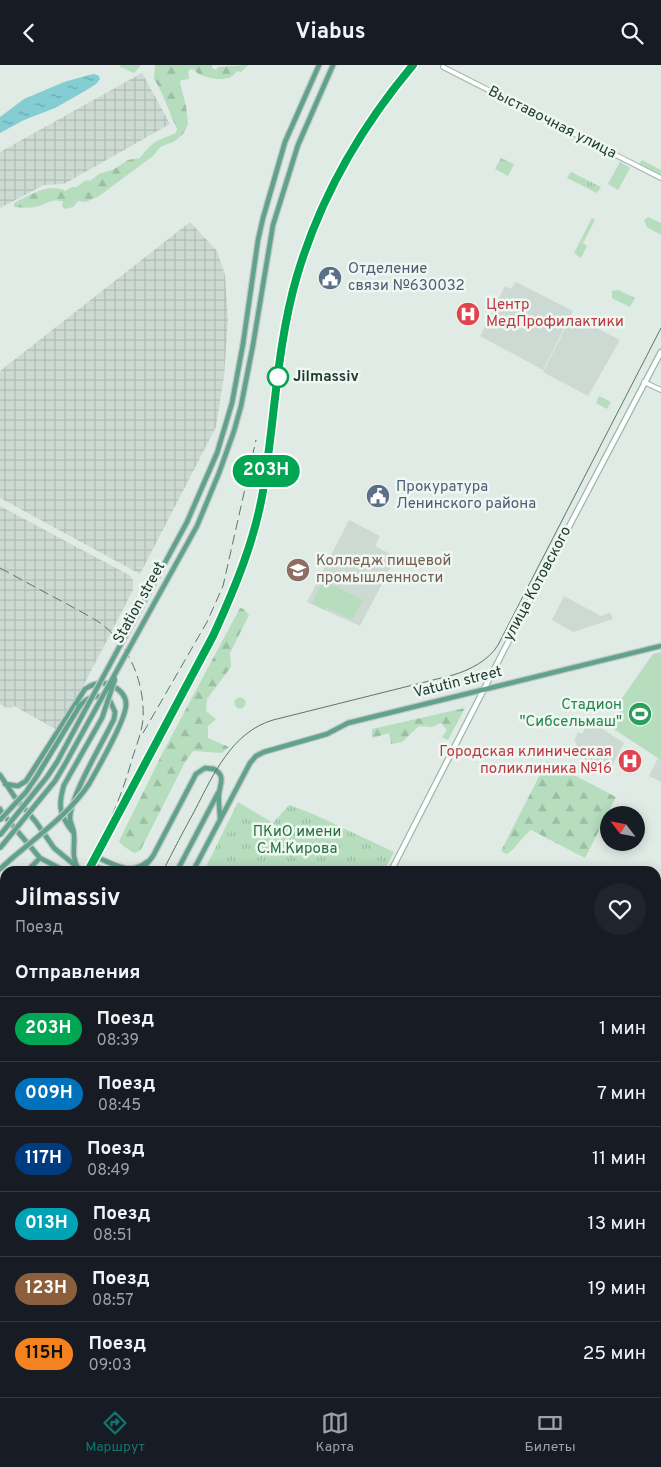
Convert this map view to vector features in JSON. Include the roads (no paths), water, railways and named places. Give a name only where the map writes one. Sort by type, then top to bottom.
[{"type":"main road","name":"Station street","points":[[0,835],[57,762],[188,522],[210,471],[232,403],[263,218],[285,143],[319,65]]},
{"type":"main road","name":"Station street","points":[[0,848],[59,775],[197,526],[219,473],[241,406],[273,225],[298,145],[333,65]]},
{"type":"main road","name":"улица Котовского","points":[[394,866],[644,382],[660,355]]},
{"type":"main road","name":"Vatutin street","points":[[219,823],[250,763],[256,756],[264,752],[326,734],[348,723],[661,646]]},
{"type":"main road","points":[[74,834],[61,811],[60,804],[64,785],[102,719],[118,668]]},
{"type":"main road","points":[[3,866],[80,798],[89,784],[125,711],[126,701],[118,689],[106,683],[91,685],[85,689],[30,777],[18,786],[5,784]]},
{"type":"main road","points":[[0,820],[26,792],[79,707],[89,698],[100,696],[110,701],[115,712],[114,719],[72,808],[70,820],[74,834],[73,854],[78,866]]},
{"type":"main road","points":[[146,866],[193,780],[200,771],[205,768],[211,768],[220,773],[222,780],[219,791],[180,866]]},
{"type":"main road","points":[[0,775],[54,848],[75,866]]},
{"type":"main road","points":[[197,866],[219,823],[219,791]]},
{"type":"main road","points":[[1,811],[40,858],[55,866]]},
{"type":"main road","points":[[141,866],[153,855]]},
{"type":"main road","points":[[32,866],[40,858]]},
{"type":"main road","points":[[102,859],[116,866]]},
{"type":"street","name":"Выставочная улица","points":[[443,67],[661,178]]},
{"type":"street","points":[[644,382],[661,390]]},
{"type":"water","points":[[95,74],[100,79],[85,91],[55,108],[24,120],[0,133],[0,117],[24,99],[64,82]]},
{"type":"tram line","points":[[166,866],[217,769],[225,756],[246,734],[273,720],[453,675],[478,664],[490,655],[498,645],[661,328]]},
{"type":"railway","points":[[95,866],[209,648],[245,567],[265,494],[282,363],[293,299],[316,227],[332,192],[370,125],[417,65]]},
{"type":"railway","points":[[143,733],[207,622],[223,586],[256,440]]},
{"type":"railway","points":[[0,568],[103,625],[121,644],[134,667],[143,706],[142,728],[123,788],[100,840]]},
{"type":"train","name":"203Н","points":[[91,866],[213,636],[228,603],[249,546],[264,486],[284,334],[297,277],[318,216],[359,139],[376,112],[413,65]]},
{"type":"place","name":"Отделение связи №630032","points":[[330,278]]},
{"type":"place","name":"Центр МедПрофилактики","points":[[468,314]]},
{"type":"place","name":"Jilmassiv","points":[[278,377]]},
{"type":"place","name":"Прокуратура Ленинского района","points":[[378,496]]},
{"type":"place","name":"Колледж пищевой промышленности","points":[[298,570]]},
{"type":"place","name":"Стадион \"Сибсельмаш\"","points":[[640,714]]},
{"type":"place","name":"Городская клиническая поликлиника №16","points":[[630,761]]},
{"type":"park label","name":"ПКиО имени С.М.Кирова","points":[[297,840]]}]
